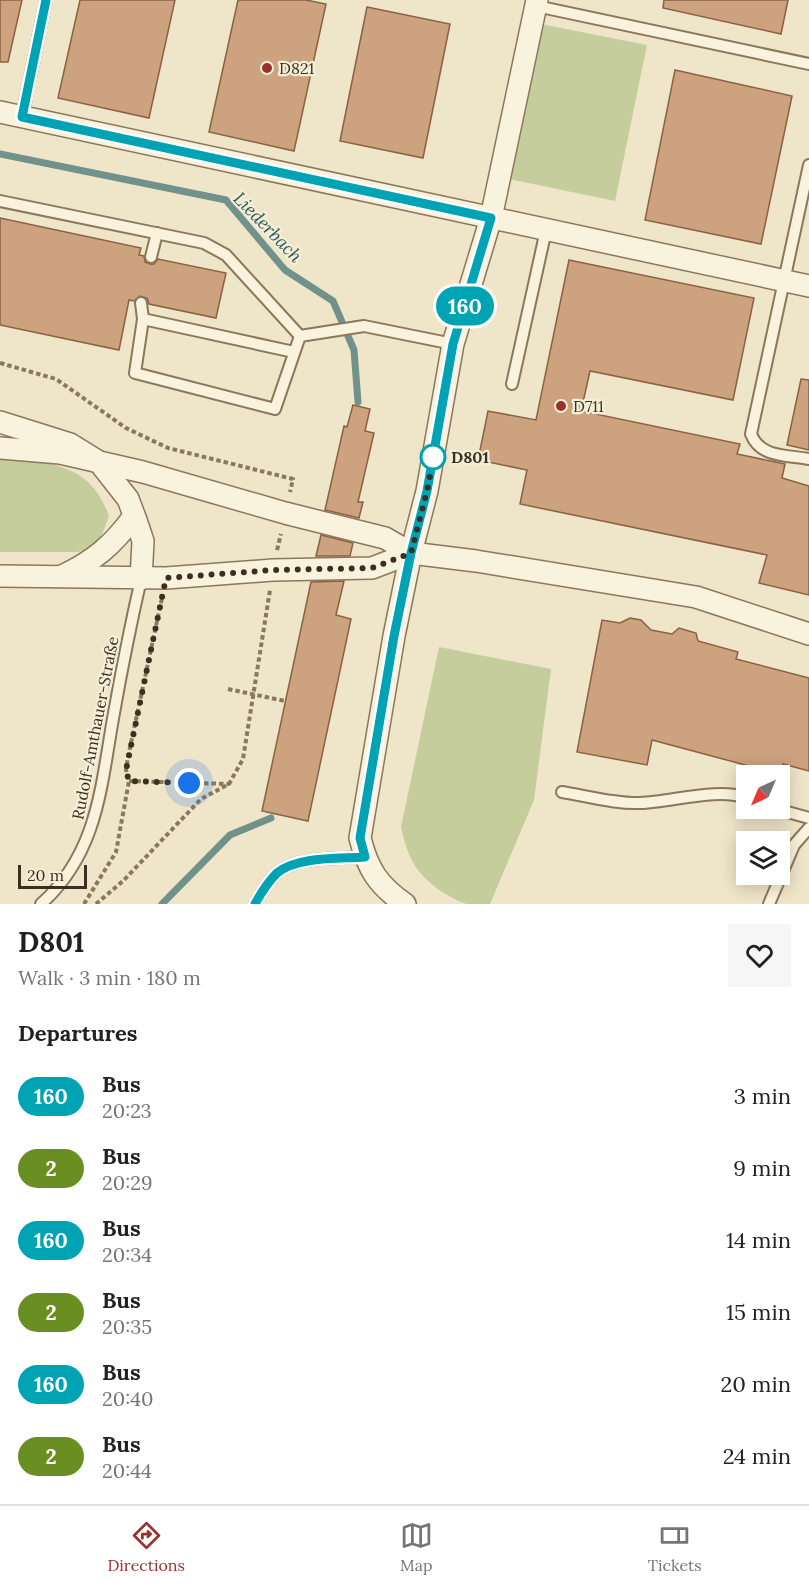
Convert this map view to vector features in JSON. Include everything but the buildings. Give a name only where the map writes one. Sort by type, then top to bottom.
[{"type":"street","points":[[405,904],[372,874],[360,838],[394,636],[411,553],[427,491],[453,344],[491,218],[536,3]]},
{"type":"street","points":[[0,112],[809,286]]},
{"type":"street","points":[[0,423],[70,444],[99,462],[128,500],[134,516],[142,541],[141,579]]},
{"type":"street","points":[[0,448],[60,453],[143,472],[285,513],[385,538],[411,553],[476,561],[696,597],[809,634]]},
{"type":"street","points":[[58,578],[85,565],[100,554],[134,516]]},
{"type":"street","points":[[0,576],[141,579],[273,570],[372,568],[411,553]]},
{"type":"lane","points":[[22,117],[46,0]]},
{"type":"lane","points":[[536,3],[809,64]]},
{"type":"lane","points":[[809,165],[752,434],[755,443],[764,452],[809,459]]},
{"type":"lane","points":[[0,201],[204,243],[226,255],[300,336]]},
{"type":"lane","points":[[512,384],[546,230]]},
{"type":"lane","points":[[151,257],[157,233]]},
{"type":"lane","points":[[141,303],[143,319],[135,373],[275,409],[300,336]]},
{"type":"lane","points":[[143,319],[294,352]]},
{"type":"lane","points":[[300,336],[364,326],[453,344]]},
{"type":"lane","name":"Rudolf-Amthauer-Straße","points":[[41,904],[70,872],[86,842],[102,791],[141,579]]},
{"type":"lane","points":[[562,792],[638,804],[711,795],[736,795]]},
{"type":"lane","points":[[790,813],[809,818]]},
{"type":"lane","points":[[769,904],[794,845],[809,828]]},
{"type":"lane","points":[[255,904],[278,872],[300,862],[365,857]]},
{"type":"path","points":[[84,904],[116,852],[129,781],[126,770],[128,757],[166,578]]},
{"type":"path","points":[[228,688],[285,701]]},
{"type":"path","points":[[129,781],[229,784]]},
{"type":"green space","points":[[541,24],[647,45],[615,201],[509,179]]},
{"type":"green space","points":[[0,459],[52,464],[80,476],[91,485],[109,516],[99,540],[90,547],[77,552],[0,552]]},
{"type":"green space","points":[[439,647],[551,669],[534,800],[490,904],[464,903],[433,885],[414,864],[401,827]]},
{"type":"waterway","name":"Liederbach","points":[[0,154],[226,200],[285,270],[333,301],[354,350],[358,402]]},
{"type":"waterway","name":"Liederbach","points":[[162,904],[230,835],[271,818]]},
{"type":"bus line","name":"160","points":[[46,0],[22,117],[491,218],[453,344],[427,491],[411,553],[394,636],[360,838],[365,857],[300,862],[278,872],[255,904]]},
{"type":"place","name":"D821","points":[[267,68]]},
{"type":"place","name":"D711","points":[[561,406]]},
{"type":"place","name":"D801","points":[[433,457]]},
{"type":"route","points":[[189,783],[129,781],[126,770],[166,578],[273,570],[372,568],[411,553],[435,449],[433,457]]}]
